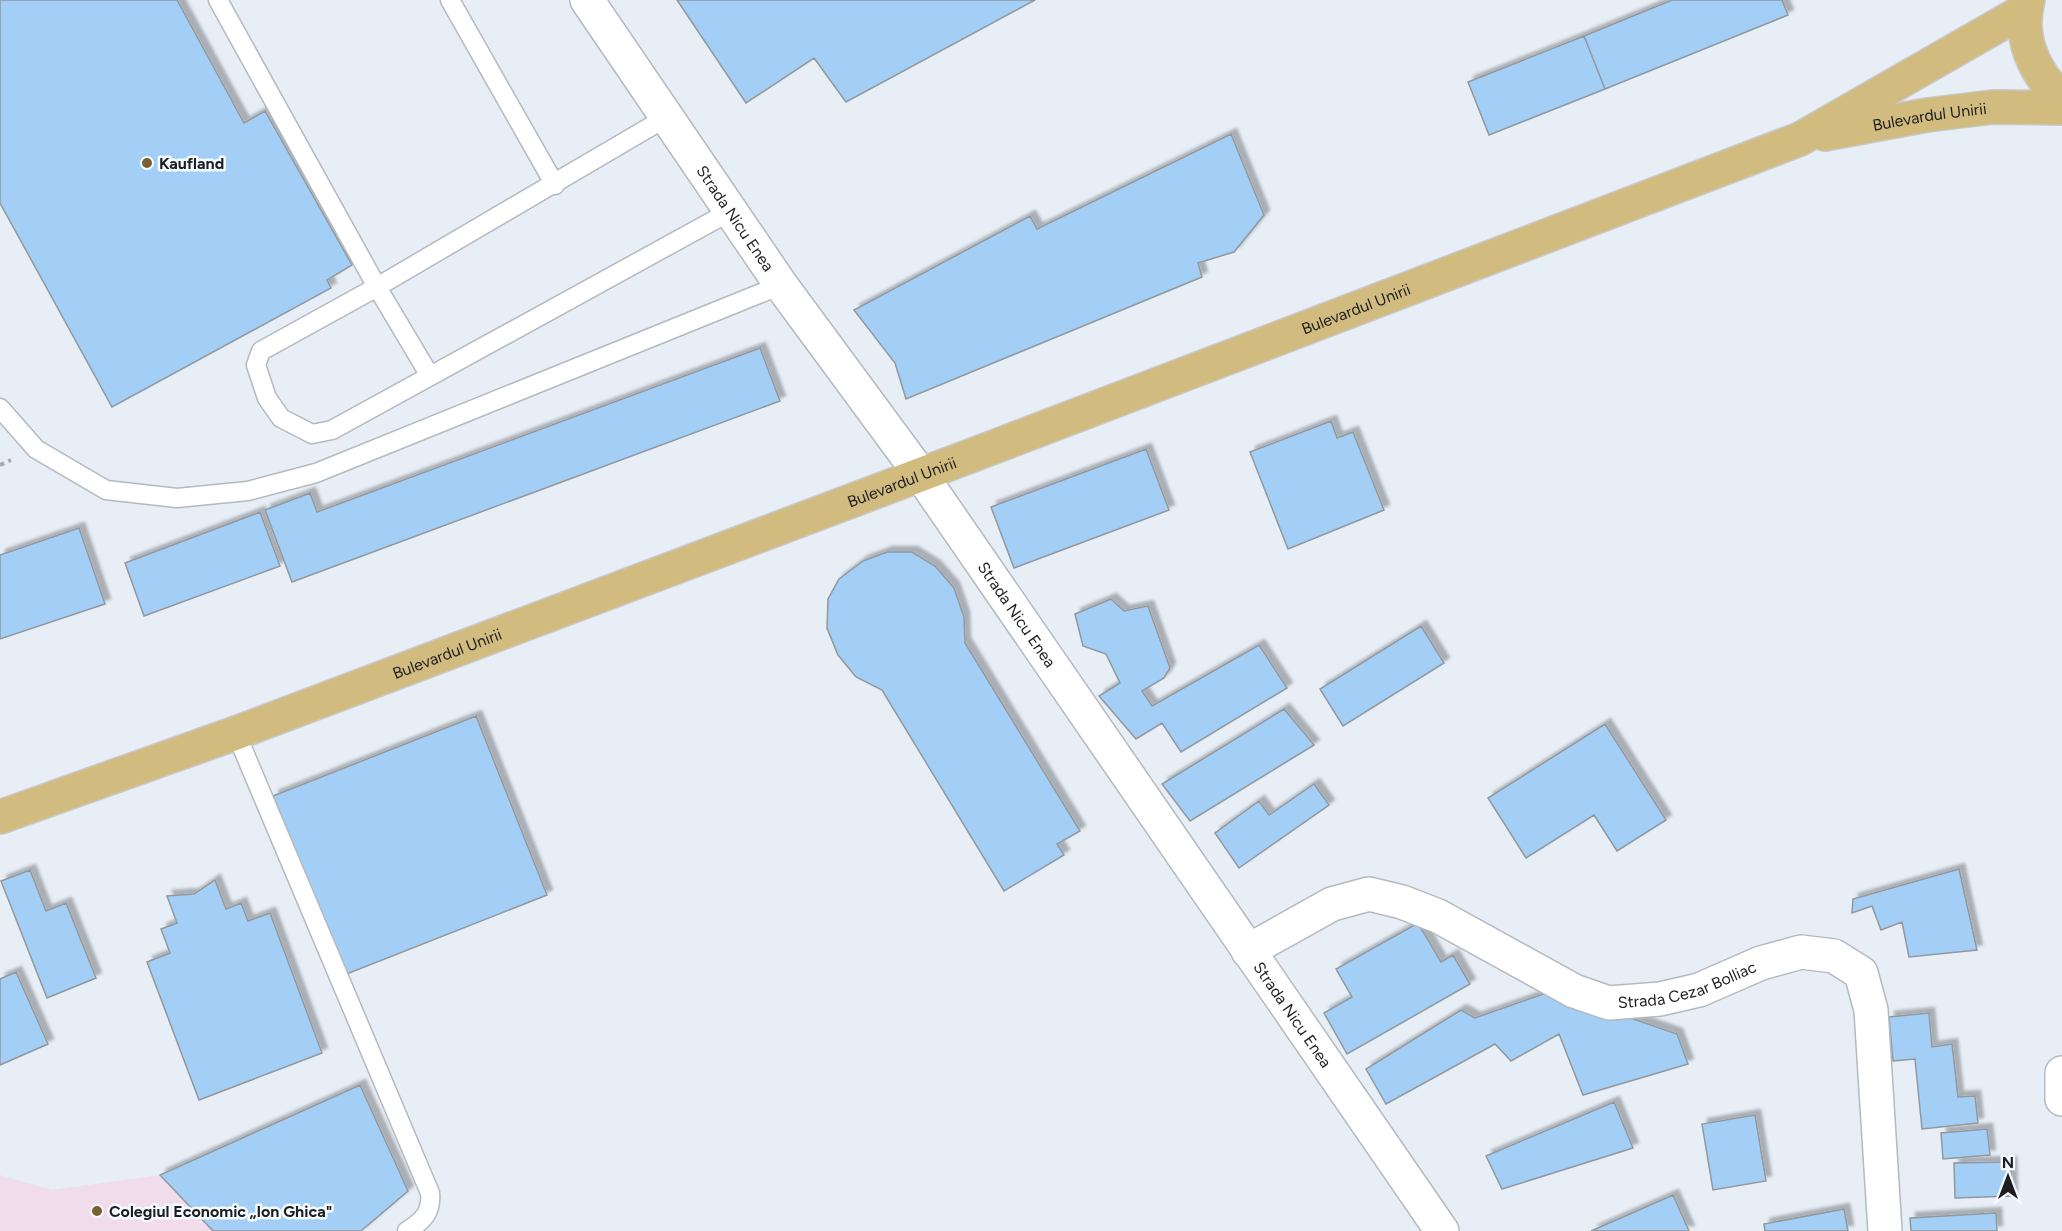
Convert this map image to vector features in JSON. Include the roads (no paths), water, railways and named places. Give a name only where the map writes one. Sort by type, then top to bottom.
[{"type":"main road","points":[[2026,5],[2028,49],[2045,83],[2062,98]]},
{"type":"main road","name":"Bulevardul Unirii","points":[[0,817],[236,733],[921,475],[1800,139],[2026,5]]},
{"type":"main road","name":"Bulevardul Unirii","points":[[1800,139],[1927,115],[1982,108],[2062,108]]},
{"type":"street","name":"Strada Nicu Enea","points":[[588,0],[782,285],[921,475],[1442,1231]]},
{"type":"street","name":"Strada Cezar Bolliac","points":[[1248,951],[1332,904],[1370,894],[1402,902],[1438,916],[1574,991],[1609,1003],[1660,999],[1699,990],[1761,963],[1801,952],[1834,956],[1861,973],[1871,1010],[1885,1231]]},
{"type":"street","points":[[2062,1073],[2062,1099]]},
{"type":"lane","points":[[218,0],[430,376]]},
{"type":"lane","points":[[450,0],[555,185]]},
{"type":"lane","points":[[667,117],[555,185],[261,351],[256,365],[267,398],[281,418],[312,434],[332,429],[731,211]]},
{"type":"lane","points":[[0,408],[36,448],[106,490],[177,498],[248,491],[316,473],[782,285]]},
{"type":"lane","points":[[236,733],[430,1193],[431,1205],[427,1215],[407,1231]]},
{"type":"place","name":"Kaufland","points":[[147,163]]},
{"type":"place","name":"Colegiul Economic „Ion Ghica\"","points":[[97,1211]]}]
